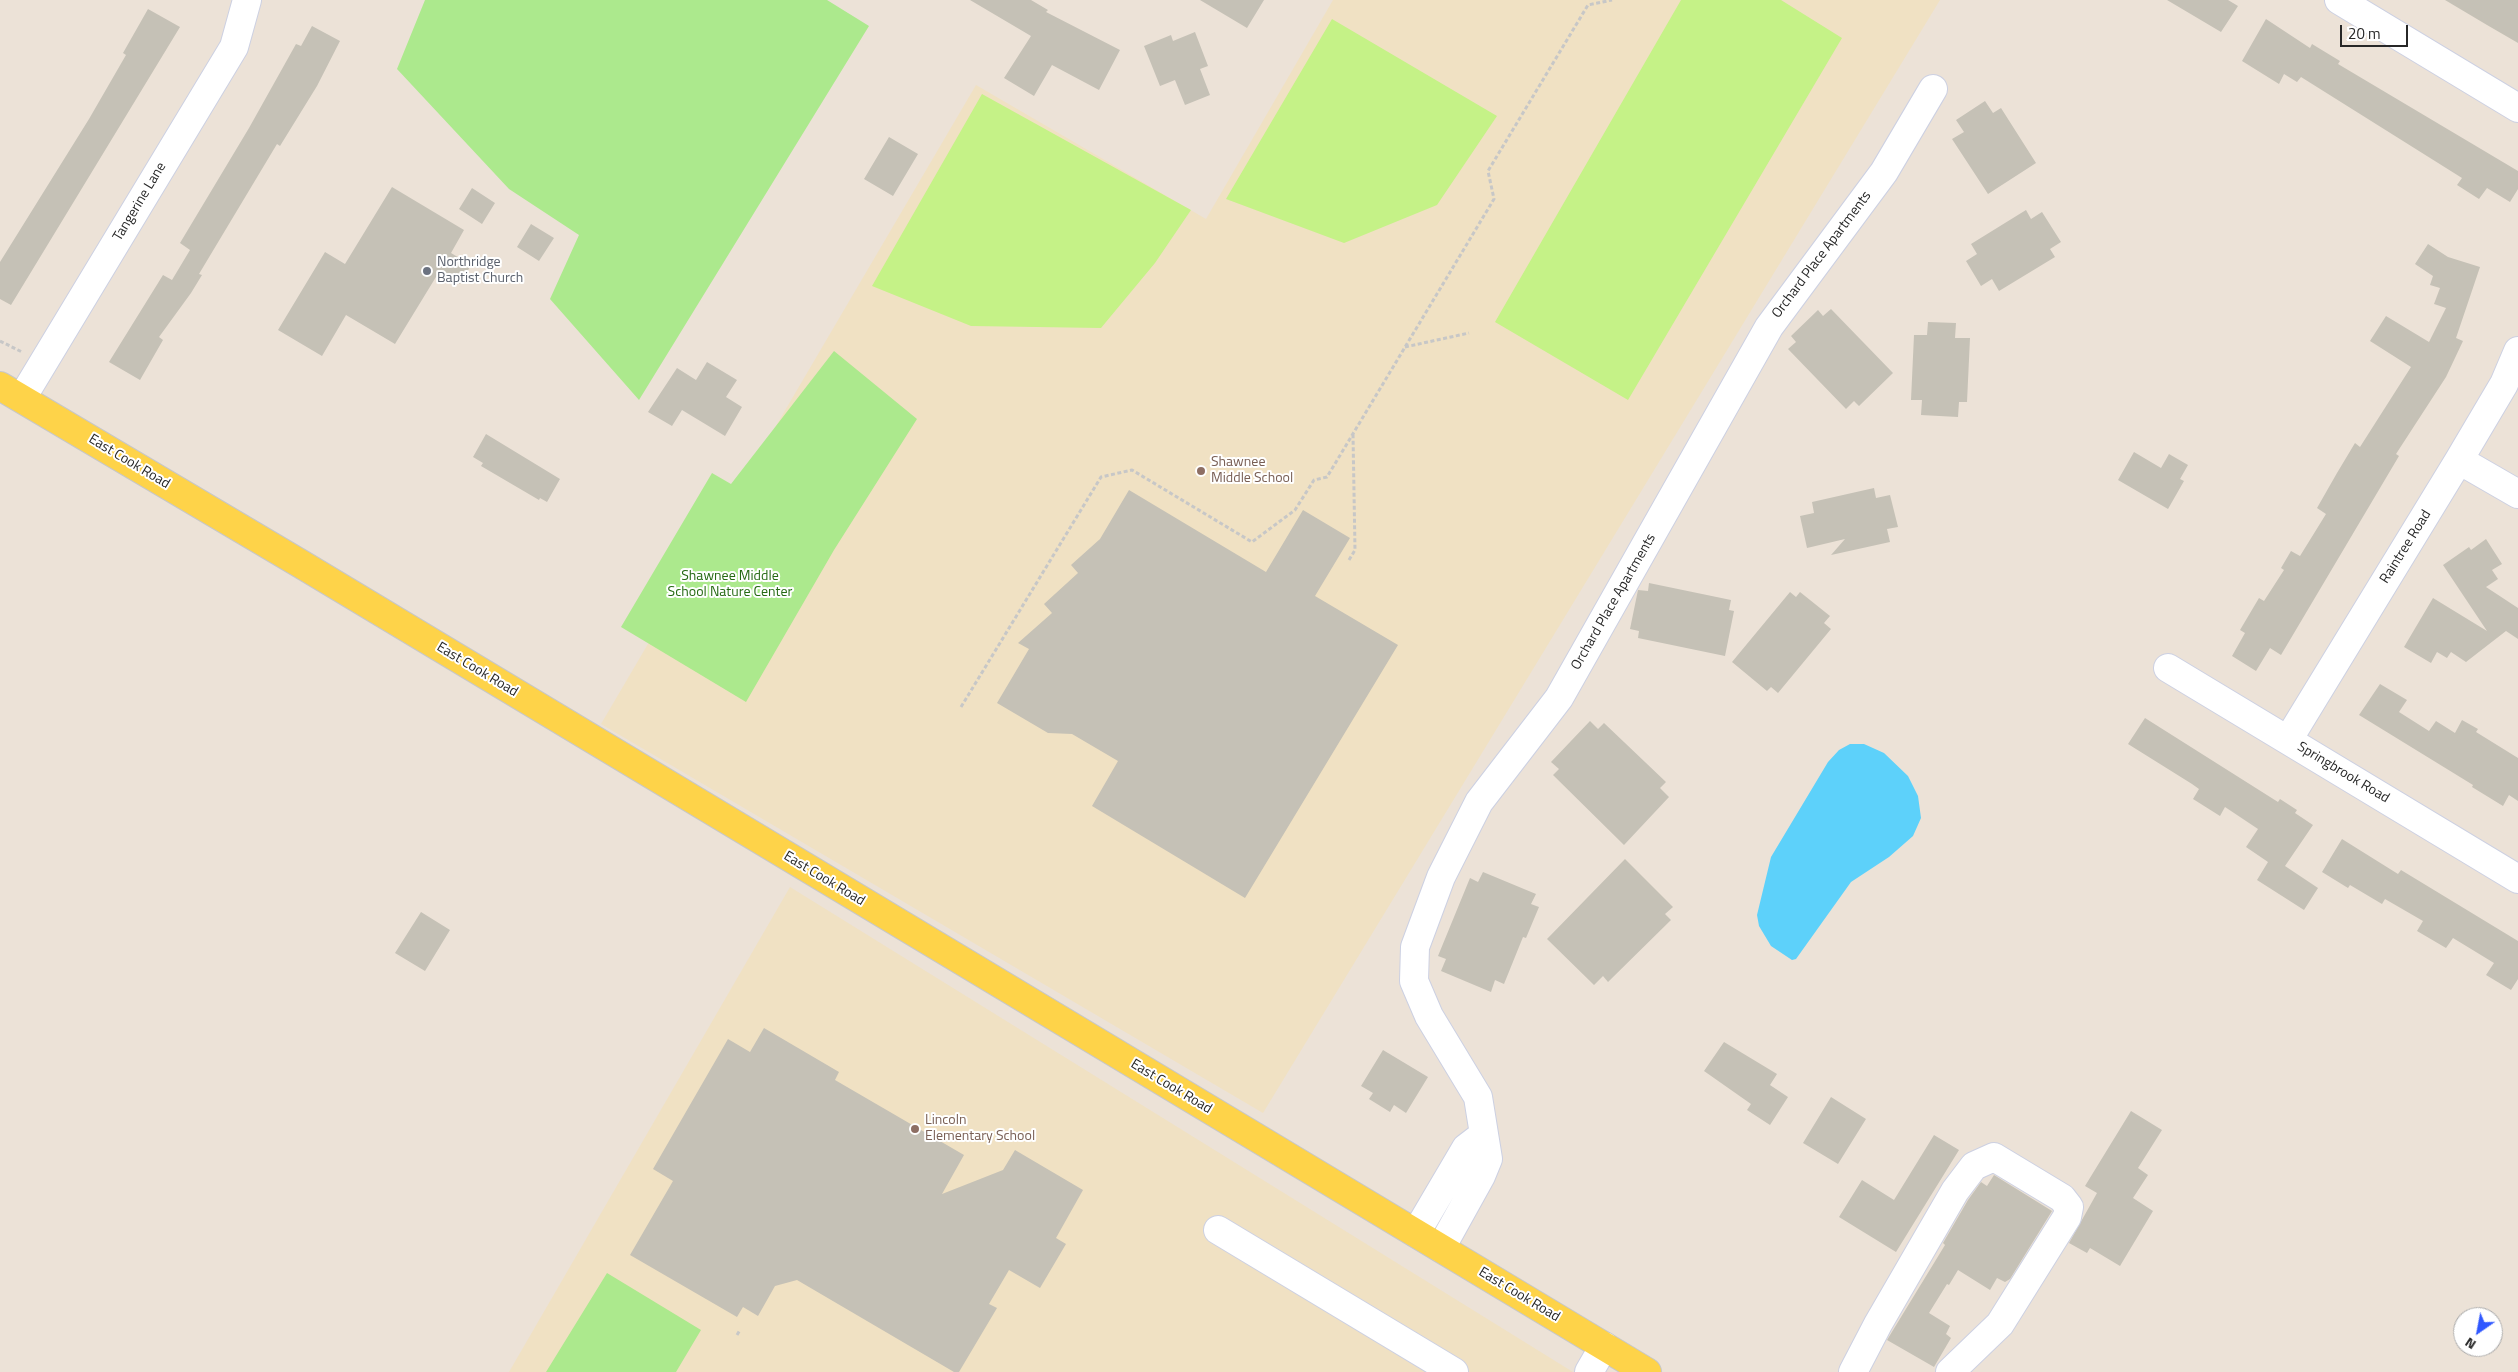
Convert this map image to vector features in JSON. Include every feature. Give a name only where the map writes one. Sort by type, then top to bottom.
[{"type":"main road","name":"East Cook Road","points":[[11,392],[1647,1372]]},
{"type":"street","name":"Tangerine Lane","points":[[11,392],[234,47],[247,0]]},
{"type":"street","points":[[2339,0],[2518,108]]},
{"type":"street","name":"Orchard Place Apartments","points":[[1441,1248],[1481,1176],[1488,1159],[1478,1097],[1429,1016],[1414,981],[1416,947],[1441,877],[1479,802],[1558,698],[1769,327],[1884,172],[1933,89]]},
{"type":"street","name":"Raintree Road","points":[[2288,740],[2504,384],[2518,351]]},
{"type":"street","points":[[2459,460],[2518,494]]},
{"type":"street","name":"Springbrook Road","points":[[2168,668],[2518,879]]},
{"type":"street","points":[[1416,1233],[1466,1148],[1483,1135]]},
{"type":"street","points":[[1853,1372],[1878,1324],[1955,1191],[1974,1166],[1994,1156],[2062,1198],[2069,1207],[2067,1217],[2000,1324],[1950,1372]]},
{"type":"street","points":[[1218,1230],[1454,1372]]},
{"type":"street","points":[[1589,1372],[1604,1346]]},
{"type":"path","points":[[961,707],[1101,477],[1132,470],[1252,542],[1295,510],[1314,480],[1327,477],[1494,199],[1488,171],[1588,5],[1612,0]]},
{"type":"path","points":[[1405,347],[1470,333]]},
{"type":"path","points":[[0,341],[24,354]]},
{"type":"path","points":[[1349,560],[1355,550],[1353,433]]},
{"type":"path","points":[[737,1335],[740,1330]]},
{"type":"shaded area","name":"Shawnee Middle School","points":[[1333,0],[1940,0],[1263,1113],[601,724],[976,85],[1206,219]]},
{"type":"shaded area","name":"Lincoln Elementary School","points":[[790,887],[1573,1372],[509,1372]]},
{"type":"green space","points":[[425,0],[827,0],[869,26],[639,400],[550,299],[579,235],[509,189],[397,69]]},
{"type":"green space","points":[[1681,0],[1781,0],[1842,38],[1628,400],[1495,322]]},
{"type":"green space","points":[[1332,19],[1497,116],[1437,205],[1344,243],[1226,199]]},
{"type":"green space","points":[[982,94],[1191,210],[1155,263],[1101,328],[971,326],[872,286]]},
{"type":"green space","name":"Shawnee Middle School Nature Center","points":[[834,351],[917,419],[834,550],[746,702],[621,627],[712,473],[731,484]]},
{"type":"green space","points":[[607,1273],[701,1330],[676,1372],[546,1372]]},
{"type":"water","points":[[1850,744],[1864,744],[1884,753],[1908,776],[1918,796],[1921,818],[1913,836],[1889,857],[1851,882],[1796,959],[1792,960],[1771,946],[1759,926],[1757,915],[1771,857],[1828,762],[1839,750]]},
{"type":"building","points":[[970,0],[1031,0],[1048,10],[1046,12],[1120,50],[1099,90],[1052,65],[1034,96],[1004,78],[1031,36]]},
{"type":"building","points":[[1200,0],[1264,0],[1247,28]]},
{"type":"building","points":[[2167,0],[2228,0],[2238,6],[2221,32]]},
{"type":"building","points":[[2445,0],[2518,0],[2518,43],[2487,25]]},
{"type":"building","points":[[148,9],[180,27],[11,305],[0,299],[0,262],[89,119],[126,55],[123,53]]},
{"type":"building","points":[[2266,19],[2310,48],[2312,44],[2340,61],[2338,64],[2518,171],[2518,189],[2510,202],[2487,188],[2479,199],[2457,185],[2462,178],[2301,77],[2297,82],[2284,74],[2279,84],[2242,61]]},
{"type":"building","points":[[312,26],[340,41],[317,86],[280,146],[277,144],[199,274],[202,275],[191,293],[159,337],[163,340],[140,380],[109,362],[163,275],[172,280],[190,250],[180,243],[249,128],[296,44],[301,46]]},
{"type":"building","points":[[1195,32],[1208,66],[1200,69],[1210,95],[1185,105],[1175,80],[1160,86],[1144,46],[1171,35],[1173,41]]},
{"type":"building","points":[[1985,101],[1993,113],[2001,108],[2036,163],[1988,194],[1952,139],[1964,132],[1956,120]]},
{"type":"building","points":[[889,137],[918,154],[893,196],[864,179]]},
{"type":"building","name":"Northridge Baptist Church","points":[[392,187],[464,230],[451,253],[471,265],[460,284],[439,272],[395,344],[346,315],[322,356],[278,330],[325,252],[345,264]]},
{"type":"building","points":[[472,188],[495,203],[482,224],[459,209]]},
{"type":"building","points":[[2026,210],[2031,219],[2042,212],[2061,242],[2050,249],[2055,257],[1999,291],[1992,279],[1981,286],[1966,261],[1977,254],[1971,244]]},
{"type":"building","points":[[531,224],[554,238],[539,261],[517,247]]},
{"type":"building","points":[[2428,244],[2448,257],[2480,267],[2456,338],[2463,341],[2446,377],[2396,454],[2399,456],[2281,655],[2270,648],[2256,671],[2232,656],[2245,633],[2240,630],[2259,598],[2264,601],[2284,570],[2281,568],[2291,551],[2300,556],[2326,514],[2317,508],[2337,473],[2355,443],[2360,447],[2411,367],[2370,341],[2386,316],[2429,342],[2446,308],[2434,304],[2440,288],[2430,285],[2433,276],[2415,264]]},
{"type":"building","points":[[1831,309],[1893,373],[1859,406],[1854,401],[1846,409],[1788,349],[1796,342],[1791,336],[1818,310],[1823,316]]},
{"type":"building","points":[[1928,322],[1956,323],[1955,338],[1970,338],[1967,402],[1959,402],[1958,417],[1921,415],[1922,400],[1911,400],[1914,335],[1927,335]]},
{"type":"building","points":[[707,362],[737,380],[726,397],[742,407],[725,436],[682,410],[672,426],[648,412],[677,368],[696,380]]},
{"type":"building","points":[[486,434],[560,479],[547,502],[540,498],[539,500],[481,466],[483,463],[473,457]]},
{"type":"building","points":[[2134,452],[2161,468],[2169,454],[2188,465],[2180,479],[2184,481],[2168,509],[2118,480]]},
{"type":"building","points":[[1874,488],[1876,498],[1890,495],[1898,527],[1887,529],[1890,542],[1831,555],[1845,539],[1807,548],[1800,516],[1814,513],[1812,502]]},
{"type":"building","points":[[1129,490],[1266,572],[1303,510],[1350,538],[1315,596],[1398,645],[1245,898],[1092,806],[1118,761],[1072,734],[1048,733],[997,703],[1029,649],[1018,643],[1052,613],[1044,604],[1078,573],[1071,565],[1100,539]]},
{"type":"building","points":[[2486,539],[2502,564],[2492,570],[2498,579],[2486,587],[2518,608],[2518,639],[2506,631],[2466,662],[2451,652],[2447,658],[2437,652],[2431,663],[2404,647],[2433,598],[2487,631],[2443,565],[2469,547],[2471,550]]},
{"type":"building","points":[[1649,583],[1731,600],[1729,610],[1734,611],[1725,656],[1638,638],[1639,631],[1630,629],[1638,590],[1648,591]]},
{"type":"building","points":[[1790,592],[1796,597],[1800,592],[1830,616],[1824,623],[1831,629],[1778,693],[1771,687],[1767,691],[1732,662]]},
{"type":"building","points":[[2380,684],[2407,700],[2399,712],[2429,731],[2436,721],[2455,733],[2462,720],[2478,729],[2476,732],[2518,758],[2518,801],[2509,795],[2503,806],[2472,787],[2473,785],[2359,715]]},
{"type":"building","points":[[2145,718],[2278,802],[2280,799],[2297,810],[2295,813],[2313,825],[2285,866],[2318,888],[2304,910],[2257,880],[2268,862],[2246,847],[2258,829],[2225,807],[2220,816],[2193,799],[2199,789],[2128,744]]},
{"type":"building","points":[[1590,721],[1598,729],[1604,723],[1666,782],[1660,788],[1669,797],[1624,845],[1553,775],[1559,769],[1551,762]]},
{"type":"building","points":[[2342,839],[2398,874],[2401,870],[2518,941],[2518,979],[2511,990],[2486,975],[2494,963],[2453,938],[2446,948],[2417,931],[2423,921],[2385,899],[2382,904],[2350,885],[2348,888],[2322,872]]},
{"type":"building","points":[[1625,859],[1673,907],[1665,914],[1671,920],[1608,982],[1603,976],[1594,985],[1547,939]]},
{"type":"building","points":[[1483,872],[1536,894],[1531,904],[1539,907],[1526,938],[1523,937],[1504,984],[1495,980],[1491,992],[1441,971],[1446,959],[1438,956],[1470,878],[1478,882]]},
{"type":"building","points":[[421,912],[450,930],[425,971],[395,953]]},
{"type":"building","name":"Lincoln Elementary School","points":[[764,1028],[839,1072],[835,1080],[964,1155],[942,1194],[1003,1170],[1015,1150],[1083,1190],[1056,1238],[1066,1244],[1040,1288],[1009,1270],[989,1304],[997,1308],[959,1372],[954,1372],[797,1280],[775,1286],[758,1316],[743,1307],[737,1317],[630,1255],[673,1181],[653,1169],[728,1039],[750,1052]]},
{"type":"building","points":[[1724,1042],[1777,1074],[1770,1085],[1788,1097],[1770,1125],[1747,1110],[1751,1104],[1704,1071]]},
{"type":"building","points":[[1383,1050],[1428,1077],[1406,1113],[1394,1105],[1390,1112],[1369,1099],[1373,1093],[1361,1086]]},
{"type":"building","points":[[1831,1097],[1866,1119],[1838,1164],[1803,1143]]},
{"type":"building","points":[[2131,1111],[2162,1130],[2138,1168],[2148,1175],[2133,1198],[2153,1211],[2120,1266],[2090,1248],[2087,1253],[2069,1243],[2097,1193],[2085,1186]]},
{"type":"building","points":[[1934,1135],[1959,1150],[1896,1252],[1839,1217],[1862,1180],[1894,1200]]},
{"type":"building","points":[[1994,1175],[2052,1211],[2010,1279],[2005,1282],[1997,1278],[1990,1290],[1958,1270],[1949,1285],[1947,1284],[1929,1313],[1950,1326],[1946,1334],[1951,1338],[1934,1367],[1887,1340],[1945,1245],[1943,1243],[1968,1200],[1981,1182],[1987,1186]]},
{"type":"place","name":"Northridge Baptist Church","points":[[427,271]]},
{"type":"place","name":"Shawnee Middle School","points":[[1201,471]]},
{"type":"place","name":"Lincoln Elementary School","points":[[915,1129]]}]
